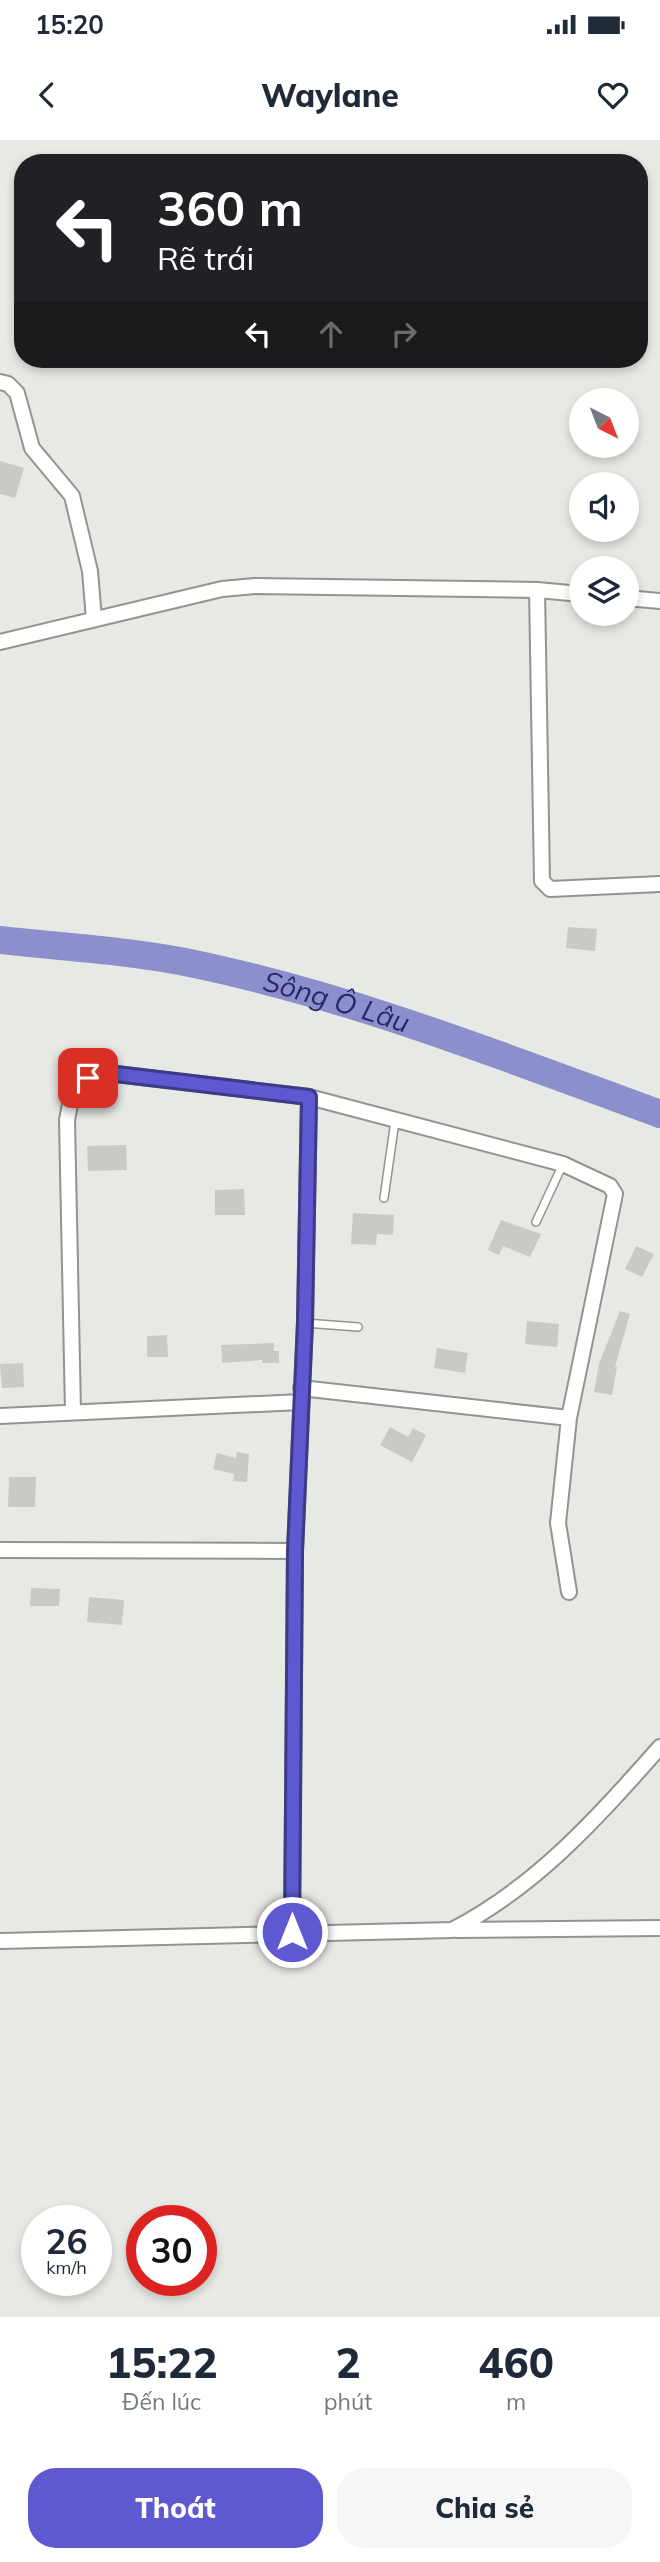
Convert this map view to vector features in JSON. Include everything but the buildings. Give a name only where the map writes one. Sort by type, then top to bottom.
[{"type":"street","points":[[0,382],[8,384],[18,393],[32,448],[72,496],[90,571],[94,619]]},
{"type":"street","points":[[0,642],[222,589],[255,586],[537,590],[569,593]]},
{"type":"street","points":[[537,590],[542,881],[550,889],[660,884]]},
{"type":"street","points":[[639,599],[660,601]]},
{"type":"street","points":[[73,1412],[67,1120],[73,1090],[88,1078],[116,1074],[309,1097],[563,1164],[610,1186],[615,1194],[569,1418],[558,1523],[569,1592]]},
{"type":"street","points":[[292,1932],[295,1551],[305,1322],[309,1097]]},
{"type":"street","points":[[0,1416],[301,1395],[569,1418]]},
{"type":"street","points":[[0,1550],[295,1551]]},
{"type":"street","points":[[452,1930],[509,1896],[550,1865],[584,1832],[660,1747]]},
{"type":"street","points":[[0,1941],[292,1932],[660,1928]]},
{"type":"lane","points":[[384,1198],[395,1121]]},
{"type":"lane","points":[[536,1223],[563,1164]]},
{"type":"lane","points":[[305,1322],[358,1327]]},
{"type":"waterway","name":"Sông Ô Lâu","points":[[0,940],[139,954],[246,976],[425,1029],[660,1114]]},
{"type":"route","points":[[88,1078],[116,1074],[309,1097],[305,1322],[295,1551],[292,1932]]}]
